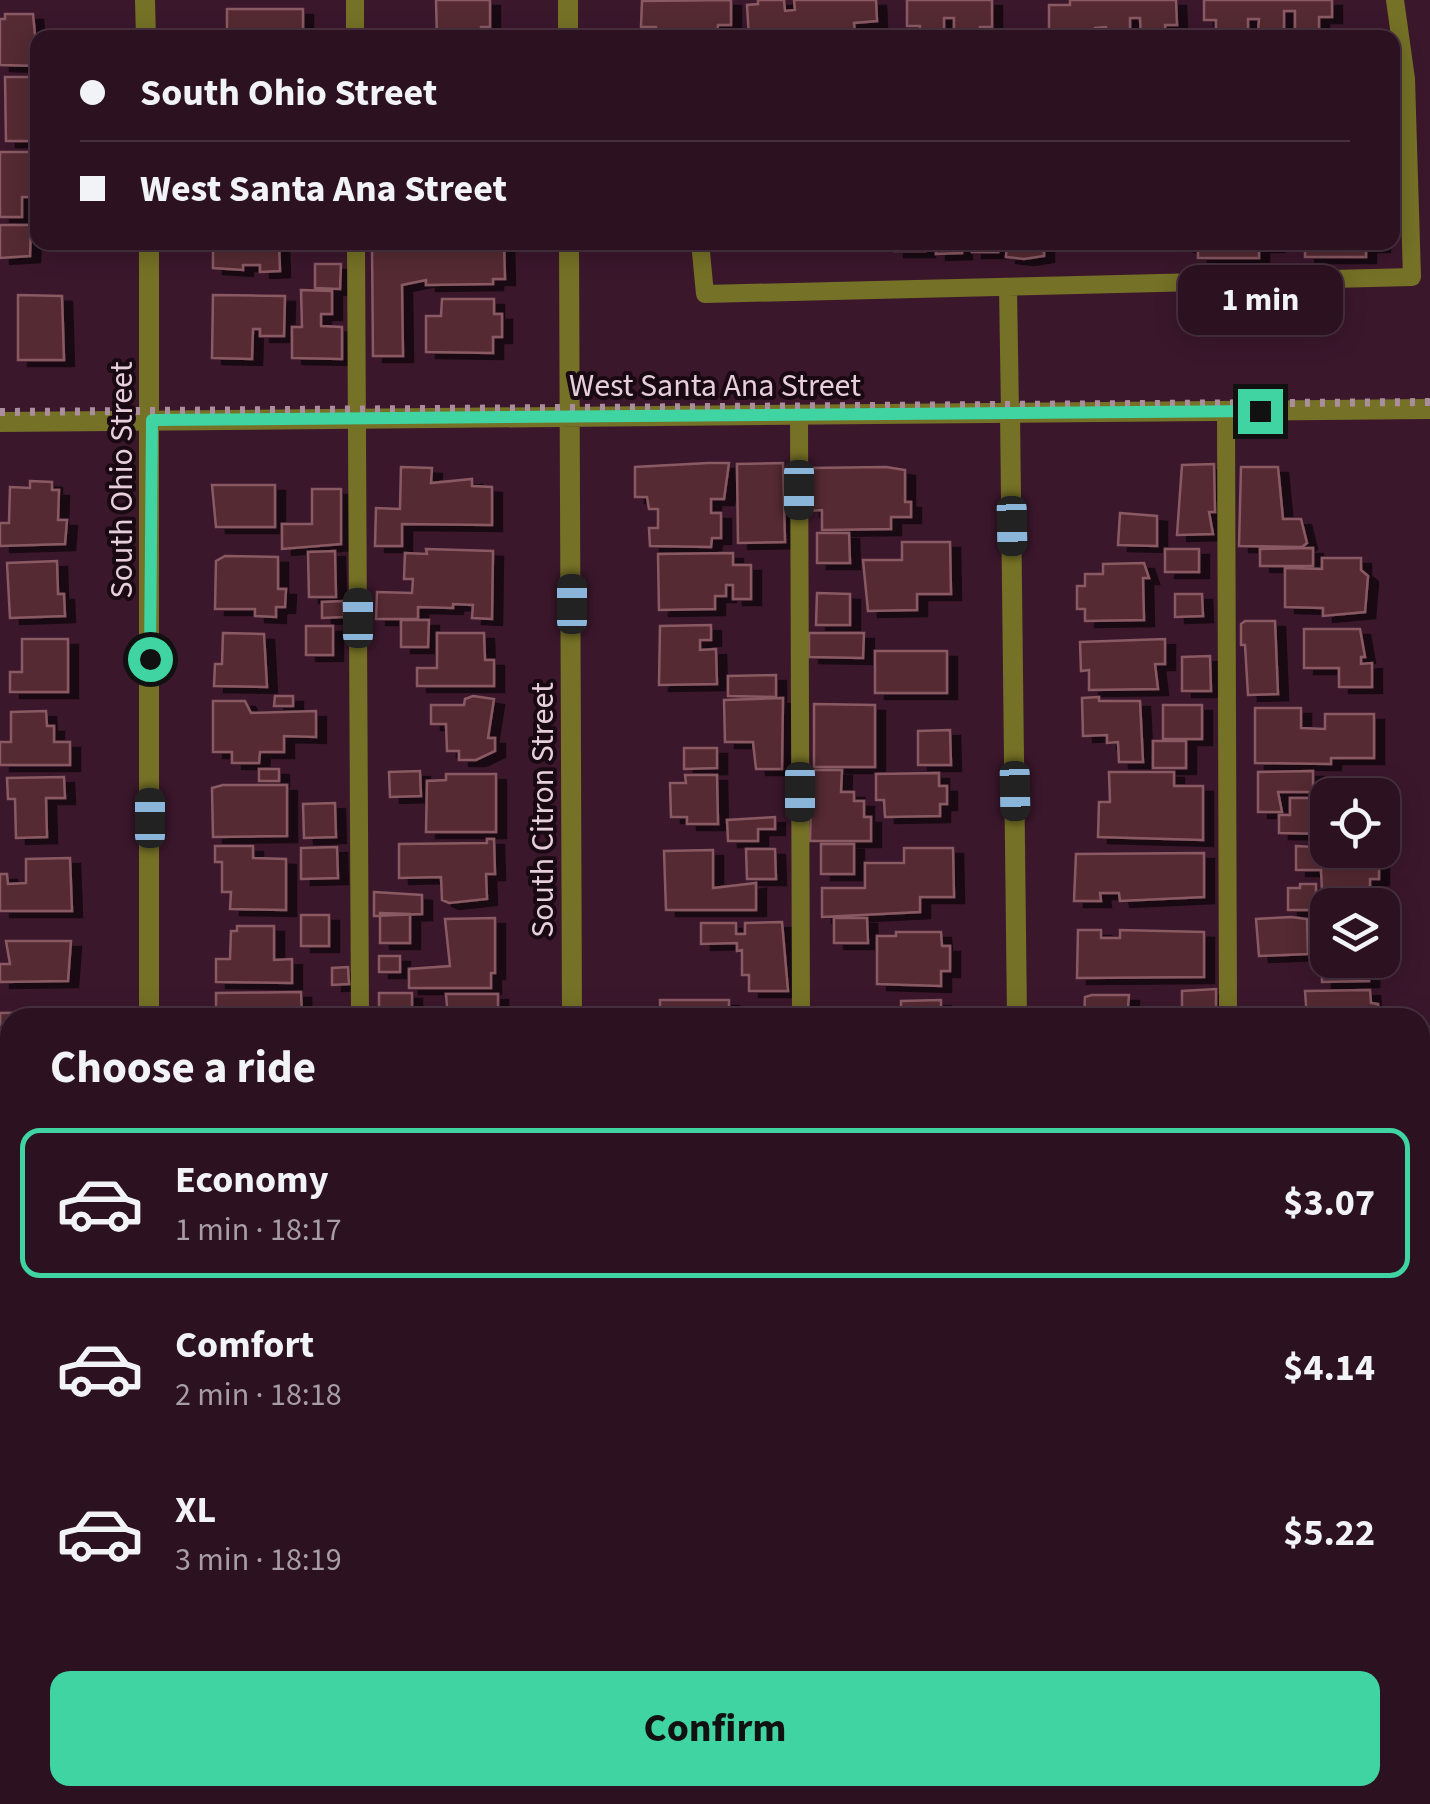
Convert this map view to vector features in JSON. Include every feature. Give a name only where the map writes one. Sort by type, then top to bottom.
[{"type":"street","points":[[145,0],[146,30]]},
{"type":"street","points":[[568,0],[568,30]]},
{"type":"street","name":"South Ohio Street","points":[[148,1008],[152,420],[149,250]]},
{"type":"street","name":"South Citron Street","points":[[570,250],[572,1008]]},
{"type":"street","name":"West Santa Ana Street","points":[[0,422],[1430,409]]},
{"type":"street","points":[[1010,413],[1018,1008]]},
{"type":"lane","points":[[355,0],[355,30]]},
{"type":"lane","points":[[1395,0],[1399,30]]},
{"type":"lane","points":[[701,250],[704,294],[1412,277],[1406,79],[1400,36]]},
{"type":"lane","points":[[356,250],[360,1008]]},
{"type":"lane","points":[[1008,287],[1010,413]]},
{"type":"lane","points":[[1226,411],[1228,1008]]},
{"type":"lane","points":[[799,415],[801,1008]]},
{"type":"building","points":[[436,0],[490,0],[490,27],[437,30]]},
{"type":"building","points":[[731,0],[731,25],[718,25],[718,30],[641,27],[642,1]]},
{"type":"building","points":[[758,0],[784,0],[785,11],[795,10],[794,0],[876,0],[877,21],[854,23],[855,30],[749,30],[747,5],[758,4]]},
{"type":"building","points":[[907,0],[992,0],[992,27],[954,30],[954,18],[944,18],[944,30],[907,26]]},
{"type":"building","points":[[1070,0],[1176,0],[1177,25],[1165,25],[1165,30],[1141,30],[1140,18],[1130,18],[1130,30],[1049,30],[1049,5],[1070,5]]},
{"type":"building","points":[[1204,0],[1332,0],[1332,17],[1319,17],[1319,30],[1295,30],[1295,11],[1284,11],[1284,30],[1258,30],[1259,19],[1248,19],[1248,30],[1216,30],[1216,20],[1204,20]]},
{"type":"building","points":[[227,9],[303,9],[303,30],[227,30]]},
{"type":"building","points":[[5,14],[33,14],[30,66],[0,65],[0,19],[5,19]]},
{"type":"building","points":[[5,77],[30,77],[30,141],[6,141]]},
{"type":"building","points":[[0,152],[30,152],[30,197],[22,197],[22,217],[0,217]]},
{"type":"building","points":[[0,225],[30,225],[30,256],[0,258]]},
{"type":"building","points":[[213,250],[279,250],[280,271],[260,272],[260,265],[243,265],[243,270],[213,268]]},
{"type":"building","points":[[372,250],[504,250],[505,279],[493,279],[493,284],[426,285],[426,280],[402,285],[403,356],[373,356]]},
{"type":"building","points":[[936,250],[962,250],[962,253],[936,254]]},
{"type":"building","points":[[1006,250],[1044,250],[1044,256],[1006,257]]},
{"type":"building","points":[[1198,250],[1259,250],[1259,258],[1198,258]]},
{"type":"building","points":[[1305,250],[1366,250],[1366,257],[1305,257]]},
{"type":"building","points":[[315,264],[341,264],[340,289],[315,288]]},
{"type":"building","points":[[301,290],[332,291],[332,314],[321,314],[321,326],[342,327],[342,359],[292,358],[292,327],[302,327]]},
{"type":"building","points":[[18,295],[62,296],[64,360],[18,360]]},
{"type":"building","points":[[213,295],[285,296],[284,336],[260,336],[260,329],[253,329],[252,359],[212,358]]},
{"type":"building","points":[[442,299],[494,299],[494,314],[502,314],[502,337],[493,337],[493,353],[426,352],[426,316],[441,316]]},
{"type":"building","points":[[729,463],[724,499],[711,499],[711,513],[721,513],[721,538],[712,538],[711,547],[650,546],[649,528],[658,528],[658,509],[649,509],[647,497],[635,497],[635,467]]},
{"type":"building","points":[[783,463],[785,542],[738,543],[737,464]]},
{"type":"building","points":[[1214,464],[1215,512],[1209,512],[1213,534],[1177,535],[1182,465]]},
{"type":"building","points":[[401,467],[432,468],[431,483],[472,479],[472,486],[492,487],[492,525],[402,524],[402,546],[375,546],[376,508],[400,509]]},
{"type":"building","points":[[1241,467],[1278,467],[1283,519],[1301,519],[1307,543],[1302,547],[1239,546]]},
{"type":"building","points":[[810,468],[905,470],[905,502],[911,502],[911,517],[891,517],[891,529],[822,530],[822,510],[810,511]]},
{"type":"building","points":[[30,481],[52,482],[52,490],[59,490],[58,520],[67,520],[65,544],[0,546],[0,523],[9,523],[10,487],[30,488]]},
{"type":"building","points":[[212,485],[275,485],[275,527],[216,527]]},
{"type":"building","points":[[312,489],[341,489],[341,544],[282,549],[282,524],[312,524]]},
{"type":"building","points":[[1120,513],[1157,516],[1157,546],[1118,545]]},
{"type":"building","points":[[817,533],[849,533],[850,563],[817,563]]},
{"type":"building","points":[[902,542],[950,542],[951,594],[917,594],[917,610],[868,611],[863,560],[902,560]]},
{"type":"building","points":[[1313,548],[1313,566],[1260,566],[1260,549]]},
{"type":"building","points":[[426,549],[493,551],[492,619],[472,618],[473,605],[453,604],[453,608],[418,607],[418,619],[376,619],[377,592],[412,593],[413,579],[404,579],[405,553],[427,554]]},
{"type":"building","points":[[1165,549],[1199,549],[1199,572],[1165,572]]},
{"type":"building","points":[[335,551],[336,597],[309,597],[308,552]]},
{"type":"building","points":[[733,553],[733,565],[751,565],[751,599],[733,599],[733,585],[726,585],[726,596],[715,596],[715,609],[659,610],[658,554]]},
{"type":"building","points":[[225,556],[278,557],[278,589],[286,589],[285,607],[276,607],[276,617],[255,616],[255,609],[215,609],[216,561]]},
{"type":"building","points":[[1322,558],[1361,558],[1361,570],[1368,576],[1365,612],[1323,616],[1323,608],[1285,607],[1285,568],[1322,569]]},
{"type":"building","points":[[57,561],[58,594],[64,594],[65,616],[10,618],[7,563]]},
{"type":"building","points":[[1144,563],[1149,578],[1143,578],[1144,620],[1085,621],[1085,609],[1077,609],[1077,586],[1085,586],[1085,574],[1103,574],[1103,564]]},
{"type":"building","points":[[817,593],[850,594],[850,625],[816,625]]},
{"type":"building","points":[[1175,594],[1202,594],[1203,616],[1175,617]]},
{"type":"building","points":[[343,601],[344,617],[322,618],[322,602]]},
{"type":"building","points":[[401,620],[429,620],[428,647],[401,647]]},
{"type":"building","points":[[1275,621],[1278,694],[1248,695],[1245,645],[1241,645],[1241,624]]},
{"type":"building","points":[[711,625],[711,640],[700,640],[700,650],[716,649],[717,684],[659,685],[660,626]]},
{"type":"building","points":[[306,626],[333,626],[333,655],[306,655]]},
{"type":"building","points":[[1304,629],[1360,629],[1365,657],[1361,657],[1361,664],[1372,663],[1372,687],[1339,687],[1339,668],[1304,668]]},
{"type":"building","points":[[223,633],[264,634],[267,687],[214,686],[215,664],[222,664]]},
{"type":"building","points":[[437,633],[484,633],[485,660],[494,660],[494,686],[417,686],[417,668],[437,668]]},
{"type":"building","points":[[809,633],[864,633],[863,658],[809,657]]},
{"type":"building","points":[[22,639],[68,639],[68,692],[10,692],[10,672],[22,672]]},
{"type":"building","points":[[1165,639],[1165,664],[1155,664],[1158,689],[1089,690],[1089,670],[1081,671],[1080,642]]},
{"type":"building","points":[[875,651],[947,651],[947,693],[875,693]]},
{"type":"building","points":[[1210,656],[1211,691],[1182,691],[1182,657]]},
{"type":"building","points":[[776,675],[776,697],[728,696],[728,676]]},
{"type":"building","points":[[275,696],[293,696],[293,706],[274,706]]},
{"type":"building","points":[[1099,697],[1099,701],[1140,701],[1143,762],[1119,762],[1118,742],[1107,743],[1107,735],[1083,736],[1082,698]]},
{"type":"building","points":[[783,698],[782,769],[756,769],[753,742],[725,742],[724,700]]},
{"type":"building","points":[[465,699],[494,699],[488,738],[495,738],[495,751],[476,760],[459,760],[459,751],[447,751],[446,724],[431,724],[431,705],[464,705]]},
{"type":"building","points":[[213,701],[245,701],[251,713],[316,711],[316,737],[284,736],[284,752],[260,752],[259,763],[232,763],[232,752],[213,752]]},
{"type":"building","points":[[814,704],[875,705],[875,767],[814,767]]},
{"type":"building","points":[[1163,705],[1202,705],[1202,739],[1163,739]]},
{"type":"building","points":[[1255,708],[1301,708],[1301,728],[1325,729],[1325,714],[1374,714],[1374,758],[1331,758],[1331,764],[1255,763]]},
{"type":"building","points":[[46,711],[47,726],[54,726],[54,742],[70,742],[70,765],[0,765],[0,742],[11,742],[11,712]]},
{"type":"building","points":[[950,730],[951,765],[918,765],[918,731]]},
{"type":"building","points":[[1153,741],[1186,741],[1186,768],[1153,768]]},
{"type":"building","points":[[684,748],[717,748],[717,768],[684,769]]},
{"type":"building","points":[[259,769],[279,769],[279,781],[259,781]]},
{"type":"building","points":[[812,770],[842,770],[841,792],[854,792],[854,801],[864,801],[864,817],[871,817],[871,841],[810,841]]},
{"type":"building","points":[[420,771],[421,796],[390,797],[389,772]]},
{"type":"building","points":[[1313,771],[1310,792],[1278,792],[1282,812],[1258,812],[1258,772]]},
{"type":"building","points":[[1109,772],[1174,772],[1174,786],[1203,786],[1203,840],[1098,837],[1099,802],[1110,802]]},
{"type":"building","points":[[939,773],[939,786],[947,786],[947,804],[940,804],[940,816],[885,817],[884,800],[876,800],[876,774]]},
{"type":"building","points":[[446,774],[496,774],[496,832],[426,832],[427,781],[446,780]]},
{"type":"building","points":[[685,775],[717,775],[718,824],[687,824],[687,817],[671,817],[670,783],[686,783]]},
{"type":"building","points":[[64,777],[65,798],[46,798],[47,837],[16,838],[15,799],[8,799],[7,778]]},
{"type":"building","points":[[287,785],[287,836],[213,837],[212,788]]},
{"type":"building","points":[[1290,798],[1310,798],[1310,834],[1279,833],[1279,815],[1290,815]]},
{"type":"building","points":[[335,803],[336,837],[304,838],[303,804]]},
{"type":"building","points":[[775,817],[775,829],[758,829],[758,841],[728,841],[727,820]]},
{"type":"building","points":[[487,839],[494,839],[495,874],[486,874],[487,899],[449,903],[442,900],[441,877],[399,878],[399,844],[487,843]]},
{"type":"building","points":[[821,844],[854,844],[854,874],[821,874]]},
{"type":"building","points":[[215,846],[253,846],[253,858],[286,859],[286,910],[230,909],[231,892],[222,892],[222,862],[215,862]]},
{"type":"building","points":[[1296,846],[1310,847],[1310,868],[1379,868],[1379,879],[1370,879],[1370,888],[1322,888],[1321,870],[1296,870]]},
{"type":"building","points":[[337,847],[338,878],[301,879],[301,848]]},
{"type":"building","points":[[904,848],[953,848],[954,897],[920,897],[920,912],[822,917],[822,888],[865,888],[865,863],[904,863]]},
{"type":"building","points":[[746,849],[775,849],[776,879],[747,879]]},
{"type":"building","points":[[713,850],[713,888],[756,883],[756,910],[666,910],[664,851]]},
{"type":"building","points":[[1204,853],[1204,897],[1120,901],[1119,893],[1100,893],[1101,901],[1074,901],[1076,854]]},
{"type":"building","points":[[70,858],[72,911],[0,911],[0,874],[7,874],[8,884],[26,883],[26,859]]},
{"type":"building","points":[[1300,884],[1316,884],[1316,888],[1310,888],[1310,910],[1288,910],[1288,888],[1300,888]]},
{"type":"building","points":[[374,892],[422,895],[422,914],[374,916]]},
{"type":"building","points":[[380,913],[410,914],[410,943],[380,943]]},
{"type":"building","points":[[301,915],[329,915],[329,946],[301,946]]},
{"type":"building","points":[[495,918],[495,973],[491,973],[491,988],[409,988],[409,969],[450,966],[445,919]]},
{"type":"building","points":[[834,918],[867,918],[868,943],[834,943]]},
{"type":"building","points":[[1256,919],[1307,919],[1308,954],[1259,956]]},
{"type":"building","points":[[782,922],[788,991],[749,991],[749,975],[742,975],[742,950],[737,951],[737,943],[701,944],[701,923],[736,923],[736,934],[745,934],[745,923]]},
{"type":"building","points":[[237,926],[274,926],[274,960],[292,959],[292,983],[216,982],[216,959],[230,959],[231,931],[237,931]]},
{"type":"building","points":[[1078,930],[1101,930],[1101,938],[1120,938],[1120,930],[1204,932],[1204,977],[1077,978]]},
{"type":"building","points":[[896,932],[941,932],[942,946],[950,946],[950,971],[941,971],[941,986],[877,984],[877,936],[896,936]]},
{"type":"building","points":[[6,941],[71,941],[68,981],[0,982],[0,964],[10,964]]},
{"type":"building","points":[[379,956],[400,956],[400,972],[379,972]]},
{"type":"building","points":[[348,967],[349,984],[332,985],[332,968]]},
{"type":"building","points":[[1322,978],[1369,978],[1369,981],[1322,982]]},
{"type":"building","points":[[1216,989],[1216,1008],[1182,1008],[1182,991]]},
{"type":"building","points":[[1370,990],[1371,1003],[1378,1004],[1378,1008],[1306,1008],[1305,991]]},
{"type":"building","points":[[301,992],[302,1008],[216,1008],[216,993]]},
{"type":"building","points":[[379,993],[412,993],[412,1008],[379,1008]]},
{"type":"building","points":[[446,994],[498,994],[498,1008],[447,1008]]},
{"type":"building","points":[[1129,995],[1129,1008],[1084,1008],[1085,997]]},
{"type":"building","points":[[660,1000],[729,1000],[729,1008],[660,1008]]},
{"type":"building","points":[[941,1000],[941,1008],[901,1008],[901,1001]]},
{"type":"railway","points":[[0,412],[1430,402]]},
{"type":"route","points":[[150,659],[152,420],[1260,411]]}]
